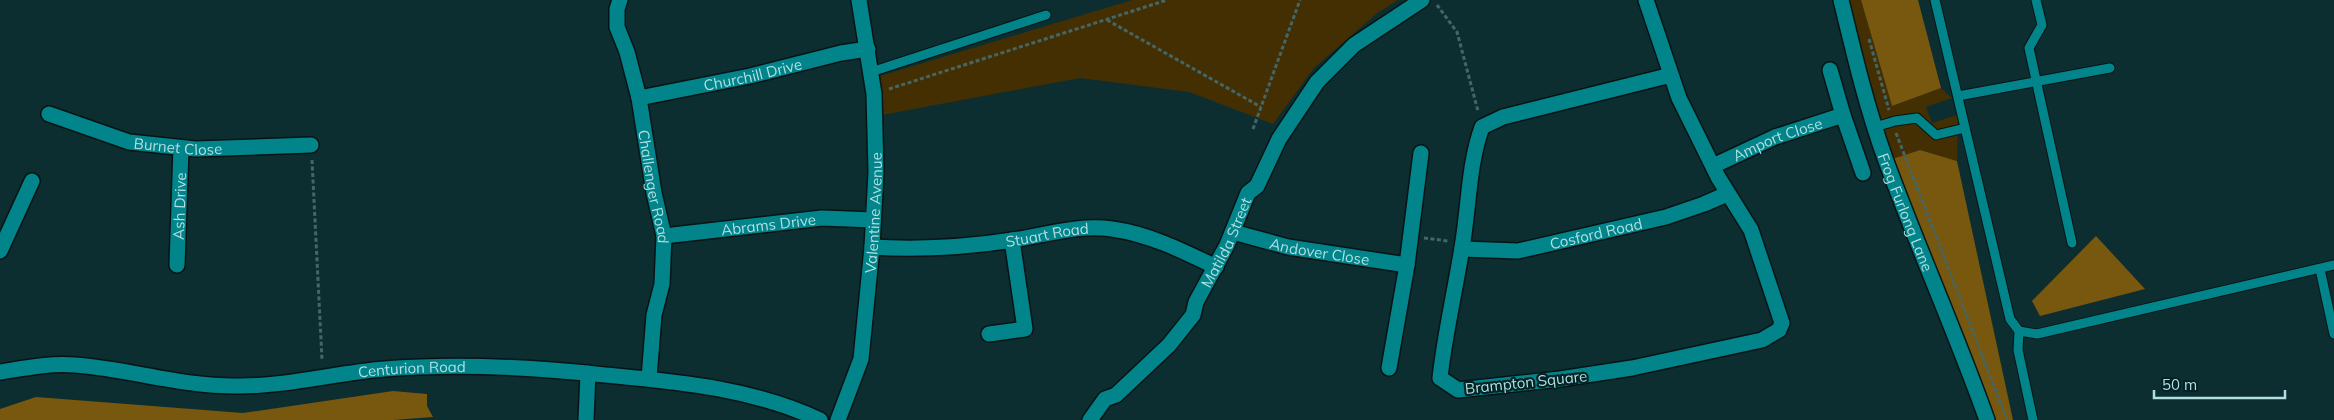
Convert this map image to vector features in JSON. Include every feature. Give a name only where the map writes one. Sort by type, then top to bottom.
[{"type":"street","name":"Challenger Road","points":[[620,0],[616,9],[616,27],[627,52],[639,98],[664,236],[662,284],[654,315],[648,378]]},
{"type":"street","name":"Valentine Avenue","points":[[838,420],[861,359],[872,248],[876,172],[874,94],[859,0]]},
{"type":"street","name":"Matilda Street","points":[[1090,420],[1105,399],[1116,395],[1180,333],[1194,315],[1196,302],[1233,232],[1248,193],[1257,186],[1278,139],[1317,82],[1354,45],[1422,0]]},
{"type":"street","name":"Brampton Square","points":[[1482,127],[1475,146],[1462,245],[1440,378],[1458,390],[1550,381],[1632,368],[1762,340],[1779,330],[1782,323],[1751,230],[1727,194],[1679,98],[1646,0]]},
{"type":"street","name":"Frog Furlong Lane","points":[[1841,0],[1863,92],[1886,161],[1947,312],[1987,420]]},
{"type":"street","name":"Churchill Drive","points":[[639,98],[750,76],[841,53],[868,49]]},
{"type":"street","name":"Amport Close","points":[[1830,70],[1863,173]]},
{"type":"street","points":[[1482,127],[1503,117],[1671,75]]},
{"type":"street","name":"Burnet Close","points":[[49,114],[129,142],[196,149],[311,145]]},
{"type":"street","name":"Amport Close","points":[[1712,166],[1775,137],[1843,115]]},
{"type":"street","name":"Ash Drive","points":[[177,265],[182,148]]},
{"type":"street","points":[[1389,368],[1407,265],[1421,153]]},
{"type":"street","points":[[0,251],[32,181]]},
{"type":"street","name":"Cosford Road","points":[[1462,245],[1518,251],[1666,217],[1727,194]]},
{"type":"street","name":"Abrams Drive","points":[[664,236],[822,218],[873,220]]},
{"type":"street","name":"Stuart Road","points":[[872,248],[914,250],[1012,240],[1085,228],[1112,229],[1173,247],[1216,267]]},
{"type":"street","name":"Andover Close","points":[[1233,232],[1288,247],[1407,265]]},
{"type":"street","points":[[990,334],[1026,329],[1012,240]]},
{"type":"street","name":"Centurion Road","points":[[0,372],[52,364],[72,365],[113,370],[180,383],[231,386],[304,381],[408,367],[525,367],[648,378],[707,386],[760,398],[820,420]]},
{"type":"street","points":[[586,420],[588,373]]},
{"type":"lane","points":[[1936,0],[2010,319],[2019,331],[2018,350],[2033,420]]},
{"type":"lane","points":[[2036,0],[2042,25],[2029,48],[2072,243]]},
{"type":"lane","points":[[871,72],[1046,14]]},
{"type":"lane","points":[[1958,96],[2110,68]]},
{"type":"lane","points":[[1875,128],[1891,122],[1917,118],[1936,135],[1965,128]]},
{"type":"lane","points":[[2019,331],[2036,334],[2334,265]]},
{"type":"lane","points":[[2320,269],[2334,334]]},
{"type":"path","points":[[874,94],[1167,0]]},
{"type":"path","points":[[1253,129],[1300,0]]},
{"type":"path","points":[[1433,0],[1456,32],[1482,127]]},
{"type":"path","points":[[1107,19],[1261,107]]},
{"type":"path","points":[[1868,36],[1891,122],[2008,420]]},
{"type":"path","points":[[311,145],[322,360]]},
{"type":"path","points":[[1411,237],[1462,245]]},
{"type":"shaded area","points":[[1132,0],[1398,0],[1376,14],[1314,68],[1273,124],[1189,92],[1080,78],[882,115],[880,76]]},
{"type":"shaded area","points":[[1841,0],[1861,0],[1892,106],[1941,88],[1952,98],[1926,107],[1932,123],[1958,115],[1957,161],[1920,150],[1886,161]]},
{"type":"shaded area","points":[[1861,0],[1918,0],[1941,88],[1892,106]]},
{"type":"shaded area","points":[[1920,150],[1957,161],[2013,420],[1987,420],[1886,161]]},
{"type":"shaded area","points":[[2096,236],[2145,289],[2040,316],[2032,301]]},
{"type":"shaded area","points":[[393,391],[427,394],[427,406],[433,417],[393,420],[0,420],[0,409],[36,397],[243,413]]}]
